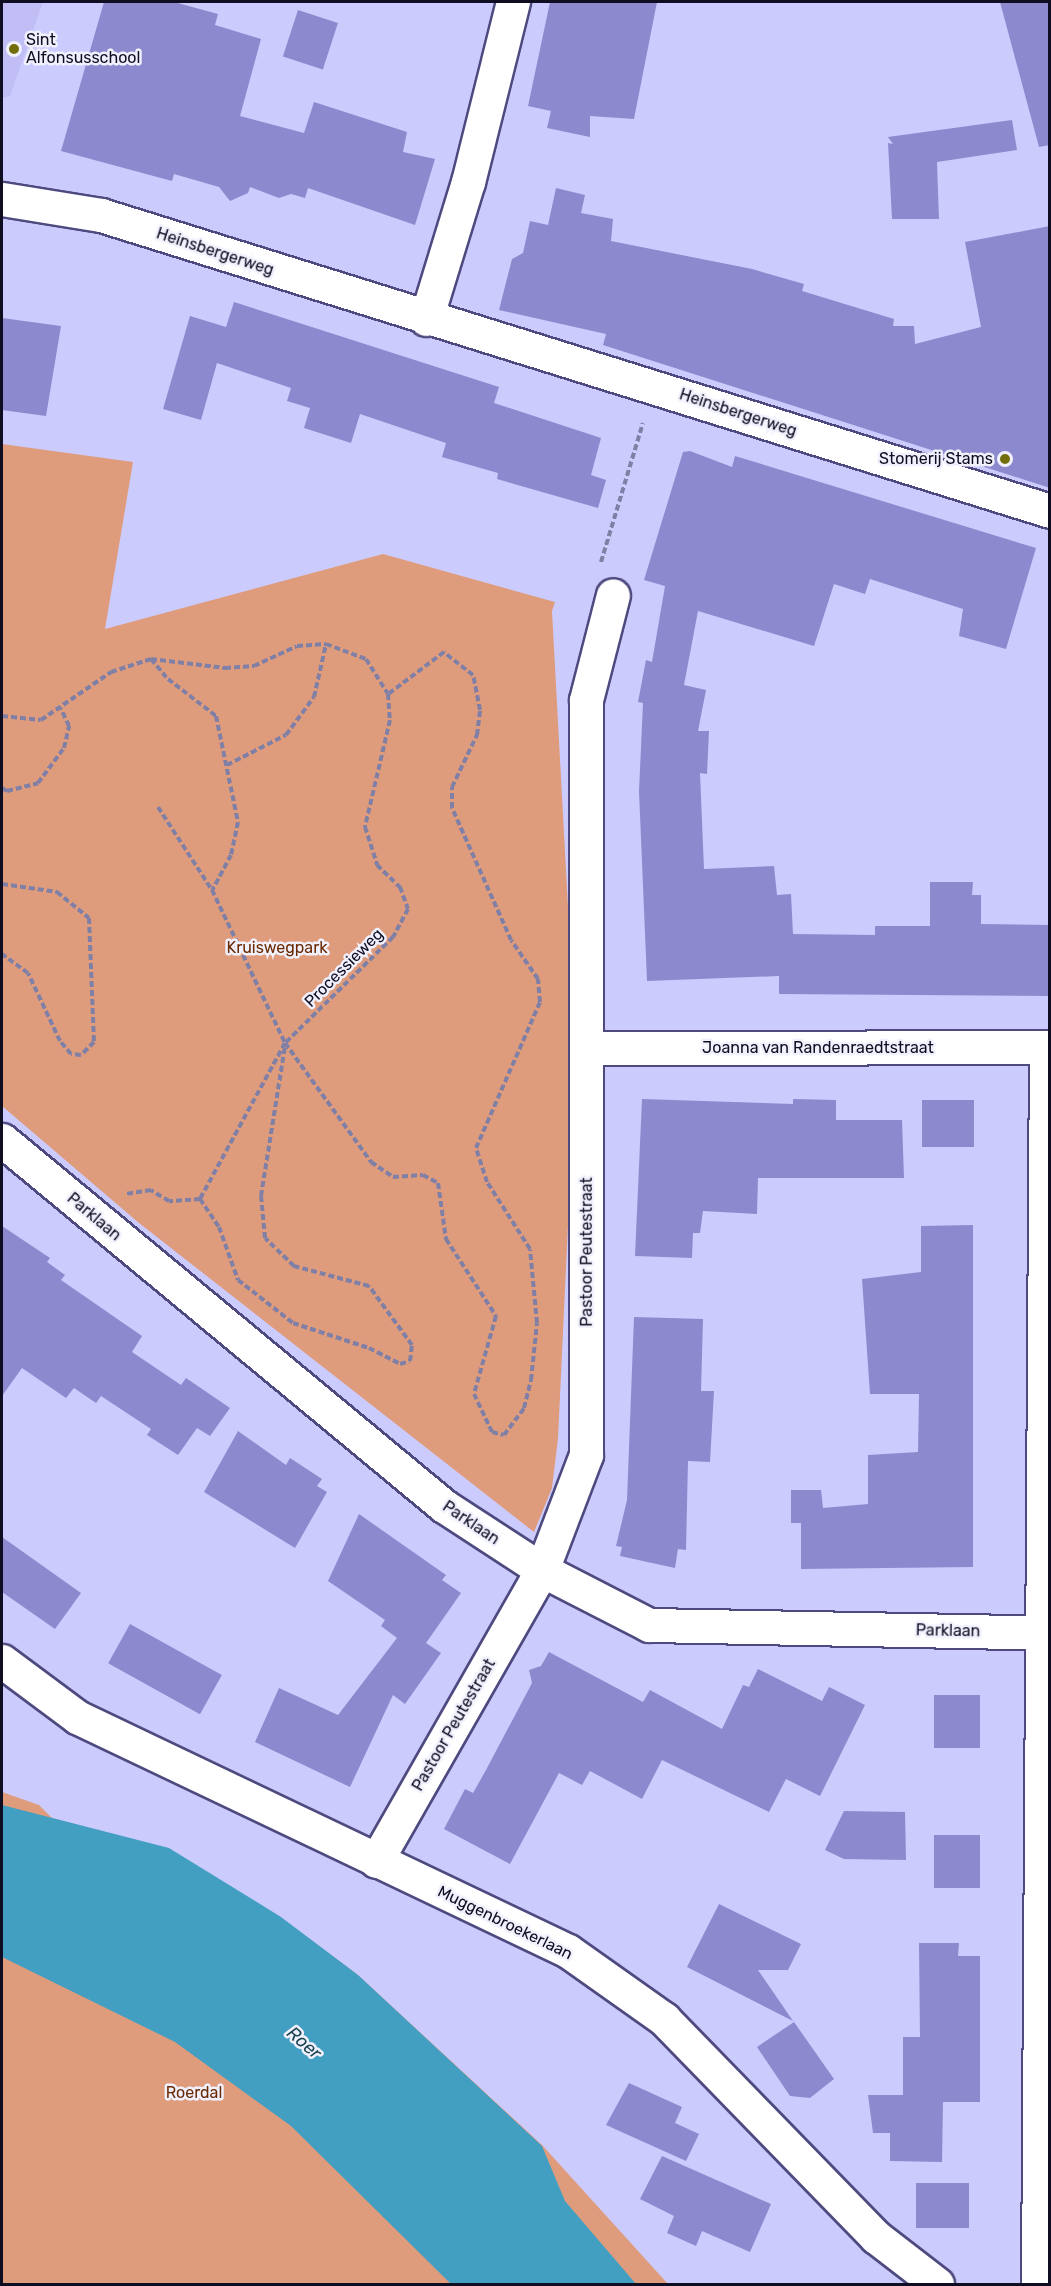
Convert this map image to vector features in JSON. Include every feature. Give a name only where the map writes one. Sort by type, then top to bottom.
[{"type":"street","points":[[426,319],[468,182],[513,2]]},
{"type":"street","name":"Heinsbergerweg","points":[[2,199],[102,215],[426,319],[654,387],[1050,512]]},
{"type":"street","name":"Pastoor Peutestraat","points":[[376,1861],[542,1570],[586,1455],[586,700],[613,595]]},
{"type":"street","name":"Joanna van Randenraedtstraat","points":[[587,1048],[1048,1048]]},
{"type":"street","points":[[1038,2284],[1047,1633],[1048,1048]]},
{"type":"street","name":"Parklaan","points":[[2,1140],[444,1506],[542,1570],[649,1624],[1047,1633]]},
{"type":"street","name":"Muggenbroekerlaan","points":[[2,1661],[77,1718],[568,1951],[664,2019],[876,2237],[937,2284]]},
{"type":"path","points":[[613,595],[593,588],[654,387]]},
{"type":"path","points":[[227,765],[286,735],[314,697],[326,644]]},
{"type":"path","points":[[2,716],[41,720],[61,709],[111,672],[152,658],[225,668],[254,666],[297,646],[326,644],[366,659],[388,694],[444,652],[473,675],[480,710],[477,735],[453,787],[452,808],[511,940],[538,978],[540,1002],[476,1148],[487,1182],[530,1249],[537,1323],[531,1380],[524,1408],[511,1431],[492,1432],[474,1394],[496,1316],[446,1239],[438,1183],[423,1175],[393,1177],[377,1168],[285,1043],[212,890],[158,807]]},
{"type":"path","points":[[152,658],[168,679],[216,716],[238,822],[231,855],[212,890]]},
{"type":"path","name":"Processieweg","points":[[200,1199],[285,1043],[393,937],[408,909],[400,887],[377,865],[365,827],[390,720],[388,694]]},
{"type":"path","points":[[2,788],[7,791],[38,783],[64,748],[69,726],[61,709]]},
{"type":"path","points":[[2,884],[57,892],[89,918],[94,1042],[81,1055],[71,1054],[60,1041],[28,973],[2,954]]},
{"type":"path","points":[[98,1220],[129,1190],[151,1190],[169,1201],[200,1199],[219,1227],[238,1280],[293,1323],[369,1348],[400,1364],[410,1361],[412,1345],[369,1286],[294,1266],[265,1238],[261,1196],[285,1043]]},
{"type":"shaded area","name":"Sint Alfonsusschool","points":[[2,2],[43,2],[10,96],[2,98]]},
{"type":"green space","name":"Kruiswegpark","points":[[2,444],[133,462],[105,629],[383,554],[555,602],[552,611],[576,1055],[558,1439],[552,1488],[534,1532],[139,1223],[2,1106]]},
{"type":"green space","name":"Roerdal","points":[[2,1792],[39,1805],[52,1818],[148,1847],[217,1879],[311,1940],[358,1975],[542,2145],[668,2284],[2,2284]]},
{"type":"water","name":"Roer","points":[[2,1805],[169,1848],[281,1917],[358,1975],[542,2146],[565,2201],[636,2284],[451,2284],[291,2126],[175,2042],[2,1957]]},
{"type":"building","points":[[104,2],[174,2],[218,14],[215,25],[261,39],[240,116],[304,133],[314,102],[407,132],[403,152],[435,159],[415,225],[308,188],[305,198],[291,194],[279,198],[250,187],[248,193],[230,201],[219,187],[174,174],[172,181],[61,151]]},
{"type":"building","points":[[550,2],[657,2],[634,119],[590,116],[590,137],[547,128],[551,111],[528,106]]},
{"type":"building","points":[[1000,2],[1050,2],[1050,145],[1039,147]]},
{"type":"building","points":[[298,10],[338,23],[323,70],[283,57]]},
{"type":"building","points":[[1012,120],[1017,150],[937,162],[939,219],[892,219],[888,143],[893,144],[888,137]]},
{"type":"building","points":[[556,188],[585,195],[581,213],[613,219],[611,241],[752,269],[804,284],[802,291],[894,319],[893,326],[914,326],[915,344],[981,327],[965,242],[1050,226],[1050,488],[603,345],[606,334],[499,310],[512,259],[523,253],[530,221],[548,225]]},
{"type":"building","points":[[234,302],[499,387],[494,403],[601,438],[591,475],[606,480],[598,508],[497,479],[498,473],[442,457],[446,443],[360,414],[351,443],[304,428],[310,408],[287,401],[291,388],[217,363],[201,420],[163,409],[190,316],[226,327]]},
{"type":"building","points":[[2,318],[61,326],[46,416],[2,410]]},
{"type":"building","points":[[690,451],[732,467],[735,456],[1036,548],[1006,649],[959,636],[963,609],[870,579],[865,594],[834,584],[814,646],[698,611],[684,685],[706,690],[698,731],[709,731],[707,774],[700,773],[704,869],[774,866],[777,895],[791,894],[793,934],[875,935],[875,926],[930,926],[930,882],[973,882],[972,895],[981,895],[981,924],[1050,925],[1050,996],[779,994],[779,976],[647,981],[639,791],[643,703],[638,702],[646,660],[652,662],[665,586],[644,580],[683,452]]},
{"type":"building","points":[[642,1099],[793,1104],[793,1099],[836,1100],[836,1120],[902,1120],[904,1178],[758,1178],[757,1214],[703,1211],[700,1233],[693,1233],[692,1258],[635,1256]]},
{"type":"building","points":[[922,1100],[974,1100],[974,1147],[922,1147]]},
{"type":"building","points":[[973,1225],[973,1567],[801,1569],[801,1523],[791,1523],[791,1490],[821,1490],[823,1508],[868,1504],[868,1455],[918,1452],[919,1394],[870,1394],[862,1279],[921,1272],[921,1226]]},
{"type":"building","points":[[2,1226],[50,1258],[47,1262],[65,1275],[61,1280],[142,1336],[132,1352],[181,1385],[186,1378],[230,1408],[210,1436],[197,1428],[178,1455],[147,1435],[151,1429],[101,1396],[96,1403],[74,1388],[66,1398],[22,1368],[2,1396]]},
{"type":"building","points":[[634,1317],[703,1319],[701,1391],[714,1391],[710,1462],[688,1461],[686,1550],[678,1549],[675,1568],[620,1556],[622,1547],[616,1546],[627,1500]]},
{"type":"building","points":[[238,1431],[286,1465],[290,1458],[322,1479],[317,1486],[327,1492],[295,1548],[204,1492]]},
{"type":"building","points":[[359,1514],[446,1575],[442,1580],[461,1593],[426,1643],[441,1653],[405,1704],[393,1695],[350,1787],[255,1742],[279,1688],[338,1715],[397,1638],[381,1626],[385,1620],[328,1581]]},
{"type":"building","points":[[2,1537],[81,1593],[55,1629],[2,1592]]},
{"type":"building","points":[[130,1624],[222,1675],[200,1714],[108,1663]]},
{"type":"building","points":[[549,1652],[643,1702],[650,1690],[722,1729],[743,1685],[749,1687],[758,1669],[822,1701],[829,1687],[865,1705],[820,1796],[786,1779],[769,1812],[662,1760],[642,1799],[590,1771],[582,1785],[559,1773],[510,1864],[444,1829],[465,1789],[473,1793],[486,1770],[532,1683],[529,1670],[541,1666]]},
{"type":"building","points":[[934,1695],[980,1695],[980,1748],[934,1748]]},
{"type":"building","points":[[844,1811],[905,1812],[906,1860],[844,1859],[825,1850]]},
{"type":"building","points":[[934,1835],[980,1835],[980,1888],[934,1888]]},
{"type":"building","points":[[719,1904],[801,1944],[788,1970],[758,1970],[793,2021],[687,1967]]},
{"type":"building","points":[[919,1943],[959,1943],[958,1956],[980,1956],[980,2102],[943,2102],[942,2162],[890,2161],[890,2133],[873,2133],[868,2095],[903,2095],[903,2037],[920,2037]]},
{"type":"building","points":[[794,2022],[834,2079],[810,2098],[790,2096],[757,2047]]},
{"type":"building","points":[[629,2083],[682,2107],[675,2123],[699,2134],[686,2161],[606,2125]]},
{"type":"building","points":[[662,2156],[771,2204],[750,2252],[702,2231],[696,2246],[667,2233],[674,2216],[640,2199]]},
{"type":"building","points":[[916,2183],[969,2183],[969,2228],[916,2228]]},
{"type":"place","name":"Sint Alfonsusschool","points":[[14,49]]},
{"type":"place","name":"Stomerij Stams","points":[[1005,459]]}]
